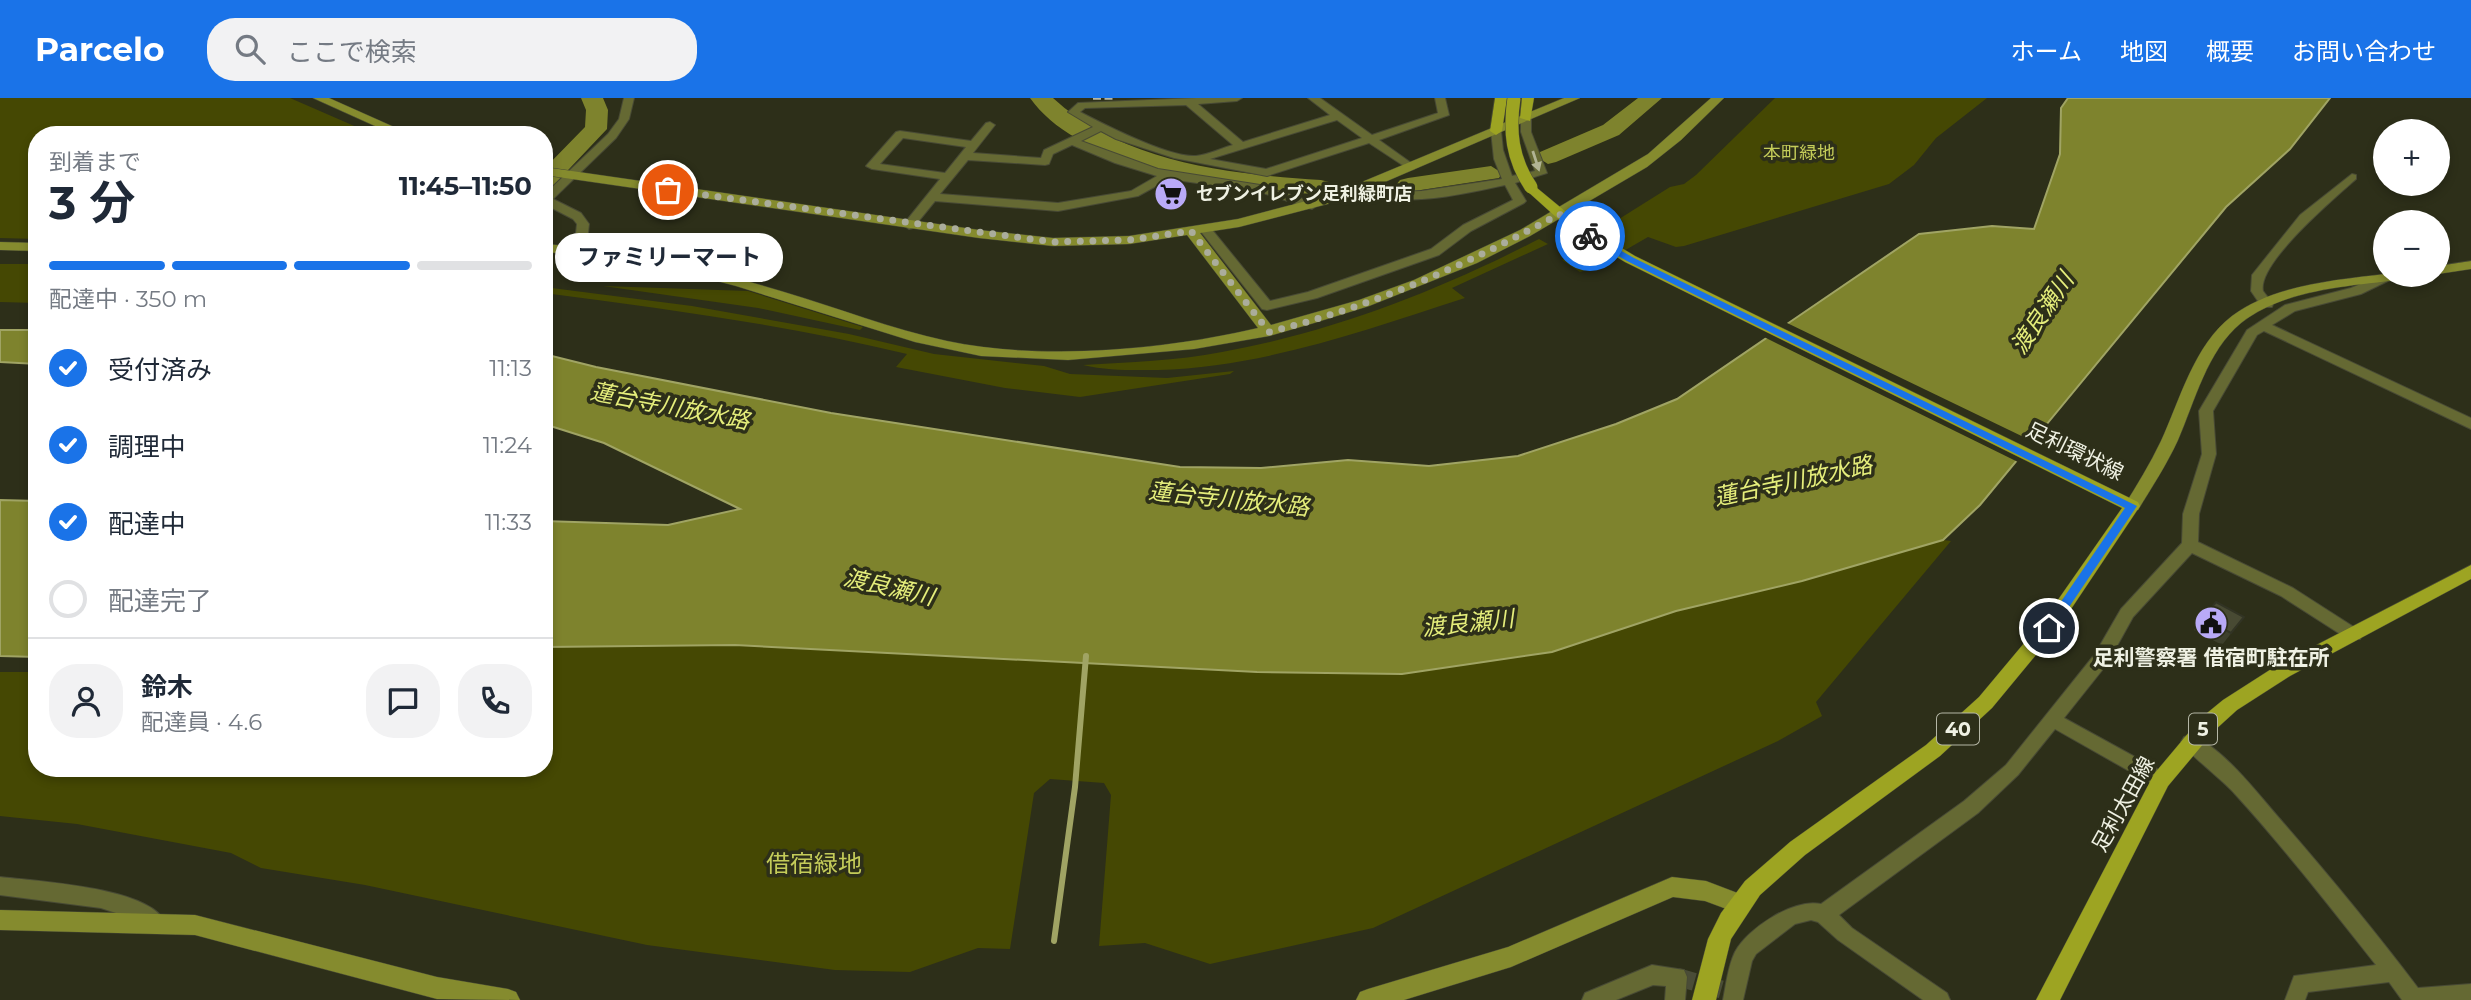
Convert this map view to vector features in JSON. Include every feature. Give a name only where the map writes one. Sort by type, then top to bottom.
[{"type":"main road","points":[[1496,131],[1501,98]]},
{"type":"main road","name":"足利環状線","points":[[1514,98],[1511,134],[1514,158],[1531,187],[1572,225],[1630,260],[2132,506],[2063,609],[2020,667],[1960,727],[1876,793],[1794,850],[1740,904],[1719,939],[1704,1000]]},
{"type":"main road","points":[[1526,118],[1528,98]]},
{"type":"main road","name":"足利太田線","points":[[2048,1000],[2161,780],[2190,742],[2230,705],[2252,689],[2471,571]]},
{"type":"street","points":[[319,98],[385,126]]},
{"type":"street","points":[[553,192],[567,175],[612,136],[624,119],[629,98]]},
{"type":"street","points":[[1237,98],[1190,103],[1082,105],[1073,112],[1097,129],[1195,160],[1267,173],[1372,141],[1444,114],[1440,98]]},
{"type":"street","points":[[1313,98],[1410,167]]},
{"type":"street","points":[[553,173],[909,225],[1053,242],[1129,240],[1198,230],[1311,205],[1362,188],[1574,98]]},
{"type":"street","points":[[553,248],[671,263],[933,343],[984,352],[1079,356],[1193,346],[1269,332],[1335,314],[1409,287],[1559,214],[1662,150],[1718,98]]},
{"type":"street","points":[[1190,103],[1241,146]]},
{"type":"street","points":[[1195,160],[1338,116]]},
{"type":"street","points":[[1362,188],[1374,195],[1400,196],[1507,181],[1541,173],[1526,132],[1526,118]]},
{"type":"street","points":[[909,225],[990,125]]},
{"type":"street","points":[[966,156],[1045,162],[1048,152],[1097,129]]},
{"type":"street","points":[[1198,230],[1261,303],[1273,306],[1371,276],[1435,251],[1467,228],[1520,201],[1507,181],[1495,146],[1496,131]]},
{"type":"street","points":[[948,177],[872,166],[900,134],[974,145]]},
{"type":"street","points":[[1074,139],[1101,155],[1167,175],[1287,195],[1311,205]]},
{"type":"street","points":[[932,197],[1058,207],[1135,194],[1167,175]]},
{"type":"street","points":[[2267,304],[2256,291],[2255,282],[2258,275],[2304,218],[2352,177]]},
{"type":"street","points":[[553,204],[577,216],[583,224],[582,233],[570,249]]},
{"type":"street","points":[[1198,230],[1269,332]]},
{"type":"street","points":[[0,246],[28,247]]},
{"type":"street","points":[[2450,268],[2471,265]]},
{"type":"street","points":[[2132,506],[2173,432],[2189,390],[2235,321],[2267,304],[2296,295],[2373,281]]},
{"type":"street","points":[[1824,914],[1970,807],[2012,770],[2055,720],[2101,659],[2127,613],[2190,545],[2191,514],[2209,454],[2206,411],[2222,380],[2261,325],[2290,308],[2373,285]]},
{"type":"street","points":[[2261,325],[2471,424]]},
{"type":"street","points":[[2190,545],[2287,592],[2354,635]]},
{"type":"street","points":[[2055,720],[2161,780]]},
{"type":"street","points":[[2190,742],[2230,775],[2395,972],[2414,999],[2471,993]]},
{"type":"street","points":[[0,886],[112,901],[138,909],[155,922]]},
{"type":"street","points":[[1368,1000],[1511,957],[1672,887],[1706,891],[1740,904]]},
{"type":"street","points":[[1733,1000],[1742,959],[1756,939],[1795,915],[1811,911],[1824,914],[1845,934],[1940,1000]]},
{"type":"street","points":[[0,920],[195,925],[437,988],[509,1000]]},
{"type":"street","points":[[2295,1000],[2301,983],[2395,972]]},
{"type":"street","points":[[1592,1000],[1652,975],[1662,974],[1677,977],[1675,1000]]},
{"type":"green space","points":[[0,98],[290,98],[354,126],[28,126],[28,239],[0,238]]},
{"type":"green space","name":"本町緑地","points":[[1775,98],[1987,98],[1936,138],[1914,165],[1889,184],[1684,246],[1676,247],[1648,237],[1596,267],[1580,272],[1562,260],[1580,251],[1576,246],[1670,187],[1684,184],[1696,175]]},
{"type":"green space","points":[[1539,239],[1548,244],[1452,288],[1465,298],[1314,345],[1237,362],[1198,367],[1130,370],[1083,365],[1205,355],[1304,333],[1424,292]]},
{"type":"green space","points":[[0,264],[28,264],[28,303],[0,302]]},
{"type":"green space","points":[[603,286],[748,291],[863,327],[860,330],[758,308]]},
{"type":"green space","points":[[553,288],[692,306],[849,334],[934,354],[1044,366],[1070,374],[1167,378],[1234,371],[1230,374],[1080,397],[1005,388],[896,367],[907,354],[817,334],[553,294]]},
{"type":"green space","name":"借宿緑地","points":[[1943,540],[1951,541],[1816,702],[1822,716],[1778,741],[1373,928],[1210,964],[1145,943],[1099,946],[1111,795],[1104,783],[1050,779],[1034,793],[1010,949],[978,948],[910,972],[835,970],[647,945],[365,885],[261,868],[231,853],[77,824],[0,816],[0,672],[28,672],[28,777],[553,777],[553,647],[735,645],[1257,672],[1402,674],[1552,652],[1676,611],[1802,581]]},
{"type":"water","name":"渡良瀬川","points":[[2068,98],[2330,98],[2290,149],[2226,207],[1980,505],[1943,540],[1802,581],[1676,611],[1552,652],[1402,674],[1257,672],[735,645],[553,647],[553,521],[668,525],[740,509],[604,443],[553,427],[553,356],[831,413],[1180,467],[1261,468],[1348,460],[1429,466],[1518,456],[1616,424],[1677,399],[1919,234],[1992,226],[2034,229],[2060,154],[2061,108]]},
{"type":"water","points":[[0,330],[28,330],[28,364],[0,362]]},
{"type":"water","points":[[0,500],[28,501],[28,657],[0,656]]},
{"type":"pier","points":[[1785,322],[2036,443],[2020,463],[1764,337]]},
{"type":"building","points":[[2216,602],[2244,617],[2231,633],[2203,618]]},
{"type":"waterway","name":"蓮台寺川放水路","points":[[553,173],[596,129],[597,110],[592,98]]},
{"type":"waterway","points":[[1041,98],[1065,121],[1096,139],[1132,154],[1171,166],[1251,181],[1321,187]]},
{"type":"waterway","points":[[1548,157],[1611,130],[1651,98]]},
{"type":"waterway","points":[[1408,185],[1491,173]]},
{"type":"waterway","points":[[1054,941],[1075,787],[1086,656]]},
{"type":"tunnel","points":[[1677,977],[1734,993]]},
{"type":"railway","points":[[1093,98],[1114,98]]},
{"type":"way so far","points":[[668,190],[909,225],[1053,242],[1129,240],[1191,231],[1269,332],[1335,314],[1409,287],[1559,214],[1590,236]]},
{"type":"place","name":"ファミリーマート","points":[[668,190]]},
{"type":"place","name":"セブンイレブン足利緑町店","points":[[1171,194]]},
{"type":"place","name":"足利警察署 借宿町駐在所","points":[[2211,623]]},
{"type":"route","points":[[1590,236],[1630,260],[2132,506],[2049,628]]}]
